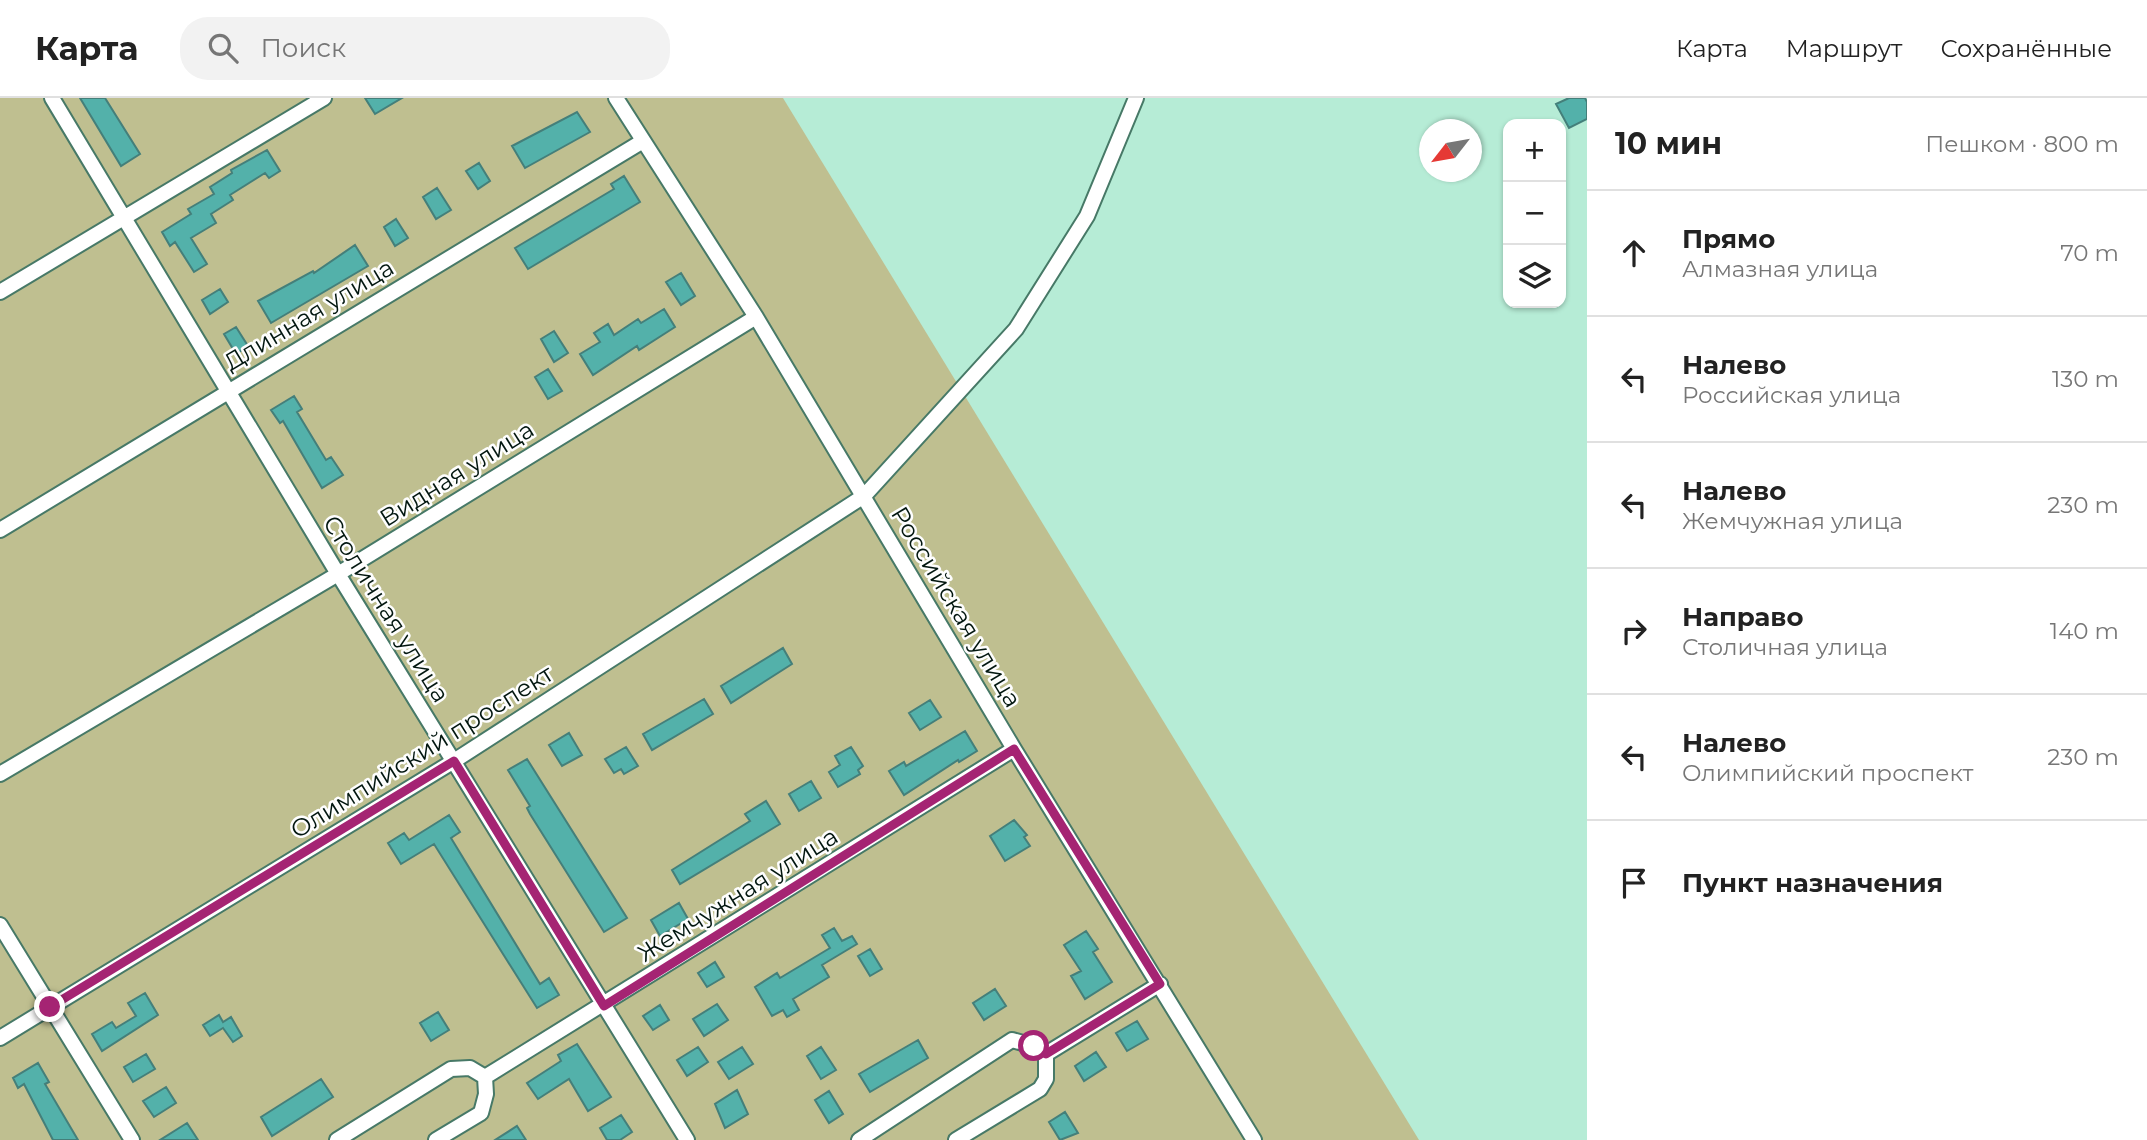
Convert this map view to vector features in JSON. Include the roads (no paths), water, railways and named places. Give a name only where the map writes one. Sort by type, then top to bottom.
[{"type":"street","name":"Столичная улица","points":[[52,98],[338,574],[687,1140]]},
{"type":"street","points":[[0,292],[324,98]]},
{"type":"street","name":"Российская улица","points":[[616,98],[757,317],[1014,749],[1254,1140]]},
{"type":"street","name":"Олимпийский проспект","points":[[0,1038],[454,761],[864,496],[1016,329],[1087,216],[1136,98]]},
{"type":"street","name":"Длинная улица","points":[[0,530],[643,141]]},
{"type":"street","name":"Видная улица","points":[[0,774],[338,574],[757,317]]},
{"type":"street","name":"Жемчужная улица","points":[[485,1077],[604,1006],[1014,749]]},
{"type":"street","points":[[0,925],[132,1140]]},
{"type":"street","points":[[1046,1054],[1160,984]]},
{"type":"street","points":[[859,1140],[1012,1040],[1034,1046],[1046,1054]]},
{"type":"street","points":[[956,1140],[1040,1089],[1046,1079],[1046,1054]]},
{"type":"street","points":[[337,1140],[451,1069],[470,1068],[485,1077],[486,1094],[481,1113],[436,1140]]}]
